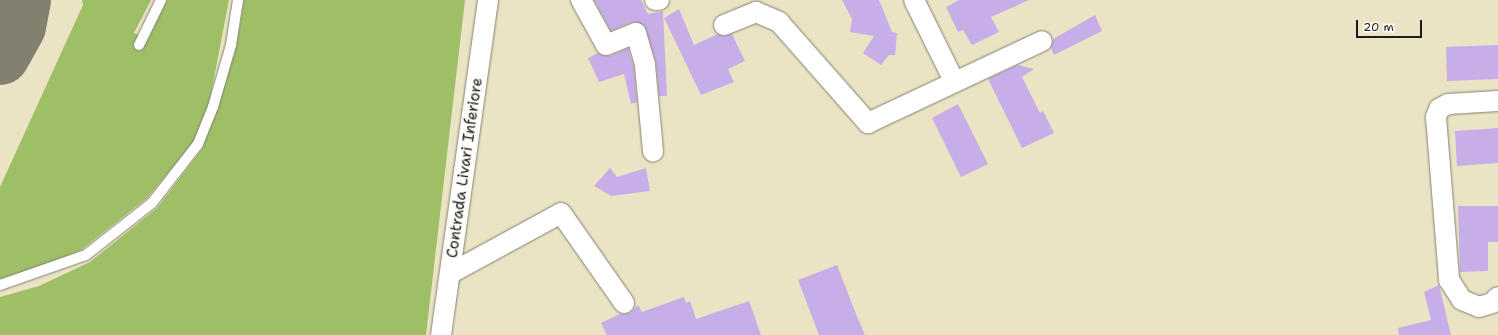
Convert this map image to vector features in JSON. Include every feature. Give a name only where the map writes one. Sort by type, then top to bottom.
[{"type":"street","name":"Contrada Livari Inferiore","points":[[441,335],[451,273],[488,0]]},
{"type":"street","points":[[581,0],[606,45],[636,33],[645,65],[653,152]]},
{"type":"street","points":[[654,0],[659,0]]},
{"type":"street","points":[[914,0],[954,81]]},
{"type":"street","points":[[724,25],[756,12],[779,22],[868,123],[954,81],[1042,41]]},
{"type":"street","points":[[1498,101],[1448,104],[1439,108],[1436,117],[1449,280],[1462,300],[1479,307],[1492,303],[1498,297]]},
{"type":"street","points":[[451,273],[561,214],[624,303]]},
{"type":"lane","points":[[139,45],[161,0]]},
{"type":"lane","points":[[0,285],[86,255],[152,203],[198,144],[213,107],[231,45],[238,0]]},
{"type":"green space","points":[[82,0],[151,0],[134,33],[148,39],[167,0],[229,0],[209,104],[194,142],[147,198],[81,250],[29,271],[0,279],[0,187],[83,5]]},
{"type":"green space","points":[[244,0],[465,0],[426,335],[0,335],[0,297],[39,286],[90,262],[157,208],[202,149],[236,48]]},
{"type":"building","points":[[594,0],[641,0],[648,14],[663,11],[667,96],[659,96],[656,62],[644,25],[632,22],[611,31]]},
{"type":"building","points":[[842,0],[879,0],[892,32],[897,33],[895,55],[889,55],[881,65],[863,53],[874,36],[850,32],[852,19]]},
{"type":"building","points":[[959,0],[1029,0],[991,17],[999,32],[972,45],[963,30],[958,32],[946,7]]},
{"type":"building","points":[[679,9],[694,45],[718,34],[723,36],[732,34],[745,61],[728,69],[734,82],[701,95],[664,18]]},
{"type":"building","points":[[1095,15],[1102,31],[1054,55],[1051,48],[1053,39]]},
{"type":"building","points":[[1498,45],[1498,79],[1447,81],[1446,47]]},
{"type":"building","points":[[628,48],[634,67],[637,102],[631,104],[624,74],[599,82],[588,58],[598,53],[610,56]]},
{"type":"building","points":[[1017,65],[1034,69],[1022,77],[1040,113],[1043,111],[1054,133],[1022,148],[988,79]]},
{"type":"building","points":[[958,104],[988,164],[961,177],[932,118]]},
{"type":"building","points":[[1498,128],[1498,163],[1457,166],[1455,131]]},
{"type":"building","points":[[610,168],[617,177],[646,168],[650,191],[611,196],[594,186]]},
{"type":"building","points":[[1458,206],[1498,206],[1498,242],[1488,242],[1488,271],[1460,272]]},
{"type":"building","points":[[837,265],[865,335],[819,335],[798,280]]},
{"type":"building","points":[[1439,285],[1451,335],[1399,335],[1398,328],[1431,320],[1424,292]]},
{"type":"building","points":[[684,297],[686,303],[690,301],[696,319],[749,301],[761,335],[607,335],[601,323],[620,314],[630,313],[638,305],[642,312]]},
{"type":"taxiway","points":[[0,55],[16,26],[21,0]]}]
